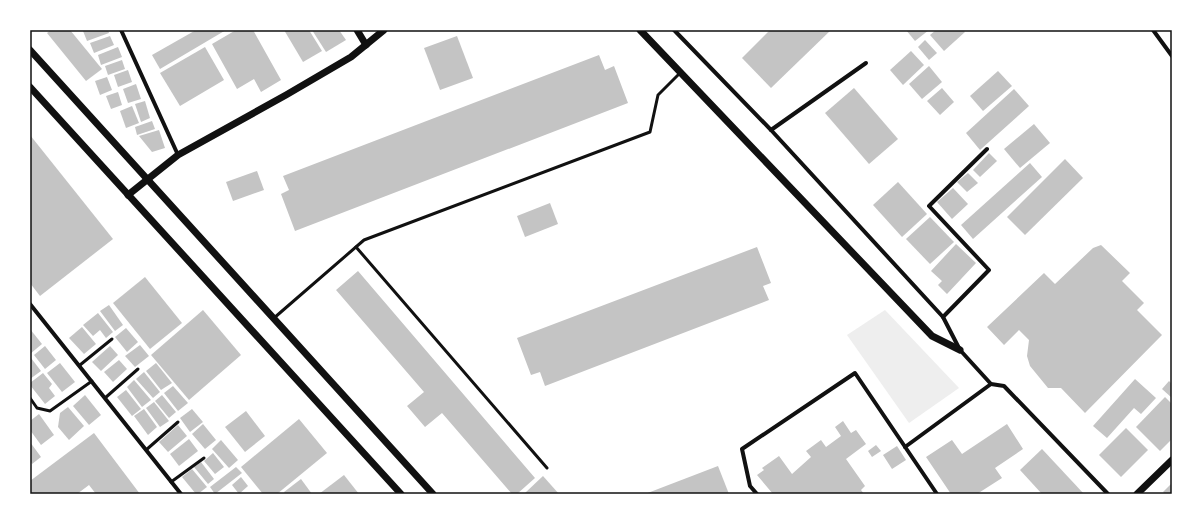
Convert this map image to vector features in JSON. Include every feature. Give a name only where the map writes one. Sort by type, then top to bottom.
[{"type":"street","points":[[121,30],[178,155]]},
{"type":"street","points":[[357,30],[366,45]]},
{"type":"street","points":[[128,194],[178,155],[293,92],[351,57],[384,30]]},
{"type":"street","points":[[640,30],[932,336],[960,350]]},
{"type":"street","points":[[674,30],[771,130],[943,316],[960,350],[991,384],[1004,386],[1108,494]]},
{"type":"street","points":[[1153,30],[1172,56]]},
{"type":"street","points":[[30,50],[433,494]]},
{"type":"street","points":[[771,130],[866,63]]},
{"type":"street","points":[[30,86],[401,494]]},
{"type":"street","points":[[943,316],[989,270],[929,206],[987,149]]},
{"type":"street","points":[[30,304],[80,365],[180,494]]},
{"type":"street","points":[[756,494],[750,486],[742,449],[856,373],[937,494]]},
{"type":"street","points":[[905,447],[991,384]]},
{"type":"street","points":[[1137,494],[1172,460]]},
{"type":"lane","points":[[274,318],[364,240],[650,132],[658,95],[680,72]]},
{"type":"lane","points":[[356,247],[547,468]]},
{"type":"lane","points":[[80,365],[112,340]]},
{"type":"lane","points":[[105,398],[138,369]]},
{"type":"lane","points":[[30,398],[37,408],[50,411],[92,381]]},
{"type":"lane","points":[[146,450],[178,422]]},
{"type":"lane","points":[[171,482],[204,458]]},
{"type":"shaded area","points":[[885,310],[959,388],[909,423],[847,335]]},
{"type":"building","points":[[51,30],[70,30],[102,69],[86,81],[47,33]]},
{"type":"building","points":[[108,30],[109,33],[87,41],[83,31]]},
{"type":"building","points":[[196,30],[226,30],[160,69],[152,55]]},
{"type":"building","points":[[236,30],[253,30],[281,80],[261,92],[254,79],[237,89],[212,44]]},
{"type":"building","points":[[284,30],[309,30],[322,51],[303,62]]},
{"type":"building","points":[[312,30],[339,30],[346,40],[326,52]]},
{"type":"building","points":[[770,30],[831,30],[771,88],[742,58]]},
{"type":"building","points":[[906,30],[929,30],[915,41]]},
{"type":"building","points":[[936,30],[963,30],[965,32],[944,51],[930,35]]},
{"type":"building","points":[[110,36],[114,45],[94,53],[90,43]]},
{"type":"building","points":[[457,36],[473,78],[440,90],[424,48]]},
{"type":"building","points":[[925,40],[937,53],[929,60],[918,47]]},
{"type":"building","points":[[118,47],[122,57],[101,65],[98,55]]},
{"type":"building","points":[[205,47],[224,80],[180,106],[160,73]]},
{"type":"building","points":[[911,51],[924,65],[903,85],[890,70]]},
{"type":"building","points":[[599,55],[605,70],[614,66],[628,103],[295,231],[281,194],[289,190],[283,176]]},
{"type":"building","points":[[122,60],[125,69],[108,75],[105,66]]},
{"type":"building","points":[[929,66],[942,82],[922,99],[909,84]]},
{"type":"building","points":[[128,70],[132,82],[118,87],[114,75]]},
{"type":"building","points":[[998,71],[1012,86],[983,111],[970,96]]},
{"type":"building","points":[[107,77],[112,90],[100,95],[95,81]]},
{"type":"building","points":[[136,84],[141,99],[128,103],[123,89]]},
{"type":"building","points":[[854,88],[898,139],[869,164],[825,113]]},
{"type":"building","points":[[942,88],[954,102],[940,115],[927,101]]},
{"type":"building","points":[[1014,89],[1029,106],[980,150],[966,133]]},
{"type":"building","points":[[118,92],[122,105],[111,109],[106,96]]},
{"type":"building","points":[[145,101],[150,118],[141,122],[135,104]]},
{"type":"building","points":[[132,106],[139,123],[126,128],[120,111]]},
{"type":"building","points":[[152,121],[155,129],[137,135],[135,127]]},
{"type":"building","points":[[1034,124],[1050,143],[1020,168],[1004,149]]},
{"type":"building","points":[[159,130],[165,148],[152,152],[139,136]]},
{"type":"building","points":[[30,135],[113,239],[40,296],[30,283]]},
{"type":"building","points":[[989,153],[997,161],[980,177],[973,170]]},
{"type":"building","points":[[1065,159],[1083,178],[1025,235],[1007,217]]},
{"type":"building","points":[[1030,163],[1042,177],[973,239],[961,225]]},
{"type":"building","points":[[257,171],[264,190],[233,201],[226,182]]},
{"type":"building","points":[[968,173],[978,183],[967,192],[957,182]]},
{"type":"building","points":[[898,182],[927,214],[902,237],[873,205]]},
{"type":"building","points":[[953,188],[968,204],[952,219],[937,202]]},
{"type":"building","points":[[550,203],[558,224],[525,237],[517,216]]},
{"type":"building","points":[[930,217],[954,242],[930,264],[906,239]]},
{"type":"building","points":[[956,244],[976,263],[947,294],[938,285],[942,281],[931,271]]},
{"type":"building","points":[[1101,245],[1130,273],[1122,281],[1144,303],[1137,310],[1162,335],[1085,413],[1061,388],[1048,388],[1030,366],[1027,356],[1029,340],[1019,330],[1004,345],[987,327],[1044,273],[1055,284],[1093,248]]},
{"type":"building","points":[[757,247],[771,283],[763,286],[769,300],[545,386],[540,372],[531,375],[517,338]]},
{"type":"building","points":[[358,271],[535,478],[517,494],[512,494],[442,413],[425,427],[407,406],[424,392],[336,290]]},
{"type":"building","points":[[145,277],[182,323],[150,349],[113,303]]},
{"type":"building","points":[[109,305],[123,325],[115,331],[100,311]]},
{"type":"building","points":[[203,310],[241,355],[189,400],[151,355]]},
{"type":"building","points":[[98,313],[113,332],[106,338],[100,330],[93,336],[83,325]]},
{"type":"building","points":[[82,327],[96,344],[84,354],[69,338]]},
{"type":"building","points":[[126,328],[138,342],[127,352],[115,337]]},
{"type":"building","points":[[30,329],[42,344],[30,354]]},
{"type":"building","points":[[140,345],[149,356],[135,367],[125,356]]},
{"type":"building","points":[[45,346],[56,360],[45,369],[34,355]]},
{"type":"building","points":[[110,346],[118,355],[101,371],[92,362]]},
{"type":"building","points":[[31,358],[41,371],[30,379],[30,359]]},
{"type":"building","points":[[119,360],[127,369],[113,382],[104,372]]},
{"type":"building","points":[[60,363],[75,382],[62,392],[47,373]]},
{"type":"building","points":[[156,363],[172,383],[161,390],[146,371]]},
{"type":"building","points":[[144,372],[160,392],[153,398],[136,379]]},
{"type":"building","points":[[43,373],[52,384],[49,388],[55,396],[45,404],[30,385],[30,383]]},
{"type":"building","points":[[1135,379],[1156,398],[1141,414],[1134,408],[1107,438],[1093,426]]},
{"type":"building","points":[[134,380],[151,400],[142,407],[127,387]]},
{"type":"building","points":[[1169,381],[1172,384],[1172,398],[1162,389]]},
{"type":"building","points":[[173,386],[188,403],[178,411],[164,393]]},
{"type":"building","points":[[126,390],[141,409],[132,416],[117,397]]},
{"type":"building","points":[[85,395],[101,415],[89,425],[73,406]]},
{"type":"building","points":[[162,395],[176,412],[169,418],[155,401]]},
{"type":"building","points":[[1165,397],[1172,404],[1172,439],[1160,451],[1136,427]]},
{"type":"building","points":[[154,402],[169,421],[160,427],[146,408]]},
{"type":"building","points":[[68,407],[84,426],[69,440],[58,427],[60,413]]},
{"type":"building","points":[[144,409],[157,427],[148,435],[134,416]]},
{"type":"building","points":[[192,409],[203,422],[190,432],[180,418]]},
{"type":"building","points":[[246,411],[265,436],[245,452],[225,427]]},
{"type":"building","points":[[39,414],[54,435],[41,445],[30,430],[30,421]]},
{"type":"building","points":[[299,419],[327,453],[277,494],[263,494],[241,467]]},
{"type":"building","points":[[843,421],[851,433],[856,430],[866,444],[846,459],[865,486],[861,490],[864,494],[773,494],[757,475],[764,470],[762,468],[779,456],[792,474],[811,457],[806,451],[821,440],[826,447],[841,436],[835,427]]},
{"type":"building","points":[[203,424],[216,440],[205,449],[192,434]]},
{"type":"building","points":[[1007,424],[1023,449],[995,468],[1002,478],[977,494],[951,494],[926,457],[952,440],[962,454]]},
{"type":"building","points":[[178,425],[187,436],[168,452],[159,442]]},
{"type":"building","points":[[1126,428],[1148,450],[1121,477],[1099,455]]},
{"type":"building","points":[[94,433],[140,494],[96,494],[89,485],[77,494],[30,494],[30,481]]},
{"type":"building","points":[[189,439],[198,451],[179,466],[170,454]]},
{"type":"building","points":[[221,440],[238,460],[229,468],[212,449]]},
{"type":"building","points":[[30,442],[41,457],[32,464],[30,460]]},
{"type":"building","points":[[876,445],[881,451],[872,457],[868,451]]},
{"type":"building","points":[[897,446],[906,460],[892,469],[883,455]]},
{"type":"building","points":[[1042,449],[1084,494],[1042,494],[1020,470]]},
{"type":"building","points":[[213,453],[224,467],[215,474],[204,461]]},
{"type":"building","points":[[201,462],[214,479],[208,484],[194,467]]},
{"type":"building","points":[[718,466],[729,494],[645,494]]},
{"type":"building","points":[[236,467],[242,473],[215,494],[210,487]]},
{"type":"building","points":[[192,469],[207,487],[198,494],[196,494],[182,477]]},
{"type":"building","points":[[344,475],[359,494],[319,494]]},
{"type":"building","points":[[543,476],[559,494],[525,493]]},
{"type":"building","points":[[241,477],[248,486],[239,494],[232,485]]},
{"type":"building","points":[[301,479],[312,494],[285,494],[284,492]]},
{"type":"building","points":[[1172,483],[1172,494],[1165,494],[1163,492]]}]
